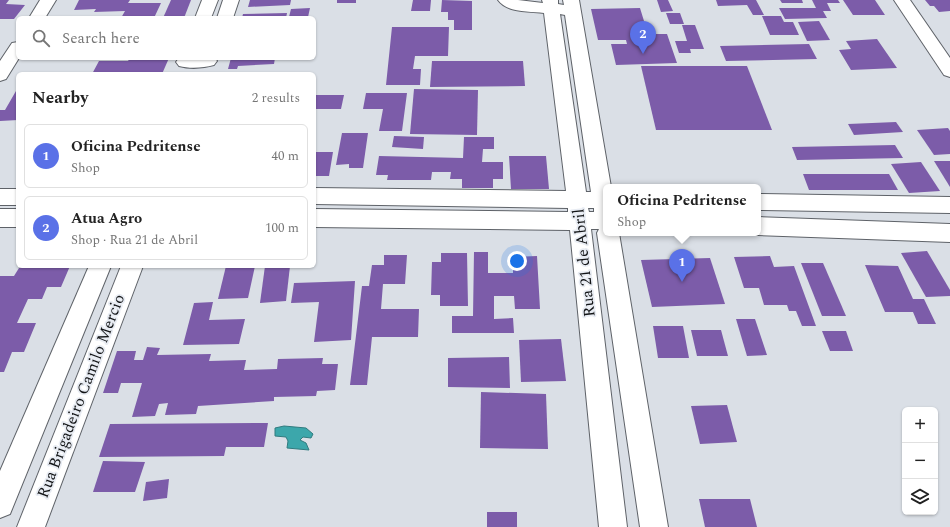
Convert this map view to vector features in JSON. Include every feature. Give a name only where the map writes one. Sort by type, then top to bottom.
[{"type":"street","points":[[38,16],[48,0]]},
{"type":"street","points":[[204,16],[210,0]]},
{"type":"street","points":[[226,16],[231,0]]},
{"type":"street","points":[[506,0],[516,5],[572,5]]},
{"type":"street","points":[[902,0],[950,71]]},
{"type":"street","name":"Rua 21 de Abril","points":[[550,5],[577,200],[613,527]]},
{"type":"street","name":"Rua 21 de Abril","points":[[572,5],[603,197]]},
{"type":"street","points":[[0,75],[16,50]]},
{"type":"street","points":[[184,65],[207,64]]},
{"type":"street","points":[[316,196],[577,200],[603,208]]},
{"type":"street","points":[[369,219],[373,196]]},
{"type":"street","points":[[0,197],[16,197]]},
{"type":"street","points":[[761,202],[950,205]]},
{"type":"street","points":[[316,218],[579,221],[603,210]]},
{"type":"street","points":[[0,218],[16,218]]},
{"type":"street","points":[[761,226],[950,233]]},
{"type":"street","name":"Rua 21 de Abril","points":[[608,236],[654,527]]},
{"type":"street","name":"Rua Brigadeiro Camilo Mercio","points":[[0,504],[99,268]]},
{"type":"street","name":"Rua Brigadeiro Camilo Mercio","points":[[31,527],[131,268]]},
{"type":"street","points":[[76,324],[110,323]]},
{"type":"water","points":[[284,426],[306,428],[313,434],[311,438],[303,437],[300,440],[306,443],[309,450],[287,448],[288,441],[286,437],[275,436],[275,428]]},
{"type":"building","points":[[0,0],[9,0],[6,4],[25,5],[14,19],[0,19]]},
{"type":"building","points":[[79,0],[130,0],[128,3],[161,3],[155,16],[122,16],[125,11],[94,12],[96,9],[74,10]]},
{"type":"building","points":[[171,0],[191,0],[185,16],[164,16]]},
{"type":"building","points":[[250,0],[291,0],[290,5],[248,7]]},
{"type":"building","points":[[337,0],[356,0],[356,3],[337,3]]},
{"type":"building","points":[[413,0],[431,0],[430,11],[411,11]]},
{"type":"building","points":[[442,0],[472,1],[472,30],[454,30],[454,20],[448,20],[448,12],[441,12]]},
{"type":"building","points":[[657,0],[668,0],[673,11],[661,12]]},
{"type":"building","points":[[716,0],[756,0],[764,15],[753,15],[747,5],[718,6]]},
{"type":"building","points":[[780,0],[802,0],[803,3],[782,3]]},
{"type":"building","points":[[812,0],[838,0],[840,3],[827,3],[831,11],[823,11],[827,18],[785,19],[779,8],[816,8]]},
{"type":"building","points":[[843,0],[875,0],[885,15],[853,15]]},
{"type":"building","points":[[925,0],[950,0],[950,11],[939,12],[934,6],[930,6]]},
{"type":"building","points":[[310,8],[308,16],[289,16],[291,9]]},
{"type":"building","points":[[640,8],[648,34],[667,34],[677,63],[616,65],[611,44],[627,44],[626,40],[598,40],[591,9]]},
{"type":"building","points":[[287,13],[286,16],[242,16],[243,14]]},
{"type":"building","points":[[666,13],[680,13],[684,24],[670,24]]},
{"type":"building","points":[[762,16],[781,16],[784,22],[793,22],[799,35],[770,35]]},
{"type":"building","points":[[819,21],[830,40],[807,41],[798,22]]},
{"type":"building","points":[[682,25],[695,25],[704,49],[690,49],[691,53],[679,53],[675,41],[687,41]]},
{"type":"building","points":[[392,27],[449,27],[448,56],[415,56],[413,69],[421,69],[420,85],[386,85]]},
{"type":"building","points":[[877,39],[897,68],[851,70],[839,50],[851,49],[846,41]]},
{"type":"building","points":[[809,44],[817,59],[726,61],[720,46]]},
{"type":"building","points":[[168,60],[163,72],[93,72],[99,61]]},
{"type":"building","points":[[230,60],[275,60],[274,64],[238,66],[237,69],[228,69]]},
{"type":"building","points":[[432,61],[523,61],[525,86],[430,87]]},
{"type":"building","points":[[641,66],[747,66],[772,130],[656,130]]},
{"type":"building","points":[[414,89],[478,90],[477,135],[410,134]]},
{"type":"building","points":[[16,91],[16,120],[0,121],[0,110],[5,110]]},
{"type":"building","points":[[366,93],[407,93],[402,131],[379,131],[383,109],[363,109]]},
{"type":"building","points":[[316,95],[344,95],[341,109],[316,109]]},
{"type":"building","points":[[896,122],[903,132],[854,135],[848,124]]},
{"type":"building","points":[[948,128],[950,131],[950,154],[934,155],[917,130]]},
{"type":"building","points":[[342,133],[368,133],[363,168],[349,168],[349,164],[336,165]]},
{"type":"building","points":[[394,136],[424,137],[423,149],[392,147]]},
{"type":"building","points":[[464,137],[494,137],[494,149],[483,149],[482,162],[503,162],[503,179],[493,179],[493,188],[462,188],[462,179],[450,179],[451,172],[432,172],[431,180],[387,180],[388,175],[376,175],[379,156],[463,158]]},
{"type":"building","points":[[895,145],[903,158],[797,160],[792,147]]},
{"type":"building","points":[[316,152],[333,152],[329,176],[316,176]]},
{"type":"building","points":[[509,156],[546,156],[549,189],[511,189]]},
{"type":"building","points":[[934,161],[950,161],[950,187]]},
{"type":"building","points":[[921,162],[940,191],[909,193],[891,164]]},
{"type":"building","points":[[803,174],[889,174],[898,190],[809,190]]},
{"type":"building","points":[[927,251],[950,290],[950,296],[926,297],[901,253]]},
{"type":"building","points":[[474,252],[488,252],[488,273],[513,273],[513,257],[537,256],[540,309],[515,309],[514,296],[494,296],[494,319],[513,318],[514,333],[452,333],[452,316],[473,316]]},
{"type":"building","points":[[441,253],[467,253],[468,306],[440,306],[440,295],[431,295],[432,262],[441,262]]},
{"type":"building","points":[[384,255],[407,255],[405,284],[383,284],[381,309],[419,309],[418,337],[372,337],[367,385],[350,385],[362,286],[369,286],[372,265],[384,265]]},
{"type":"building","points":[[770,256],[774,267],[794,266],[816,326],[802,326],[796,311],[789,311],[787,305],[764,305],[759,288],[744,288],[734,257]]},
{"type":"building","points":[[710,258],[725,304],[652,307],[641,260]]},
{"type":"building","points":[[801,263],[823,263],[846,316],[822,316]]},
{"type":"building","points":[[865,265],[898,266],[913,299],[924,299],[936,324],[918,324],[913,312],[885,312]]},
{"type":"building","points":[[19,268],[69,268],[61,287],[47,287],[42,299],[28,299],[17,323],[36,323],[24,352],[12,352],[4,372],[0,372],[0,276],[14,276]]},
{"type":"building","points":[[226,268],[255,268],[248,298],[218,299]]},
{"type":"building","points":[[265,268],[290,268],[286,301],[260,303]]},
{"type":"building","points":[[355,281],[351,340],[314,342],[319,302],[291,303],[294,283]]},
{"type":"building","points":[[213,302],[209,320],[245,319],[239,344],[183,345],[194,303]]},
{"type":"building","points":[[736,319],[755,319],[767,355],[747,356]]},
{"type":"building","points":[[653,326],[683,326],[689,358],[658,358]]},
{"type":"building","points":[[691,330],[721,330],[728,356],[697,356]]},
{"type":"building","points":[[822,331],[846,331],[853,351],[830,351]]},
{"type":"building","points":[[561,339],[566,381],[521,382],[519,340]]},
{"type":"building","points":[[147,347],[160,348],[157,355],[211,354],[209,361],[246,360],[244,370],[277,369],[278,359],[323,358],[322,364],[338,364],[335,390],[317,391],[316,396],[274,397],[274,401],[198,406],[196,414],[165,415],[168,403],[159,404],[155,416],[132,417],[142,383],[121,383],[118,393],[103,393],[117,351],[136,351],[134,360],[143,360]]},
{"type":"building","points":[[509,357],[510,388],[448,387],[448,358]]},
{"type":"building","points":[[481,392],[546,394],[548,449],[480,448]]},
{"type":"building","points":[[727,405],[737,442],[700,444],[691,406]]},
{"type":"building","points":[[268,423],[264,447],[226,447],[224,456],[99,457],[110,424]]},
{"type":"building","points":[[103,461],[145,462],[135,492],[93,492]]},
{"type":"building","points":[[169,479],[167,498],[143,501],[146,482]]},
{"type":"building","points":[[699,499],[750,499],[757,527],[705,527]]},
{"type":"building","points":[[487,512],[517,512],[517,527],[487,527]]},
{"type":"place","name":"Atua Agro","points":[[643,54]]},
{"type":"place","name":"Oficina Pedritense","points":[[682,282]]}]
